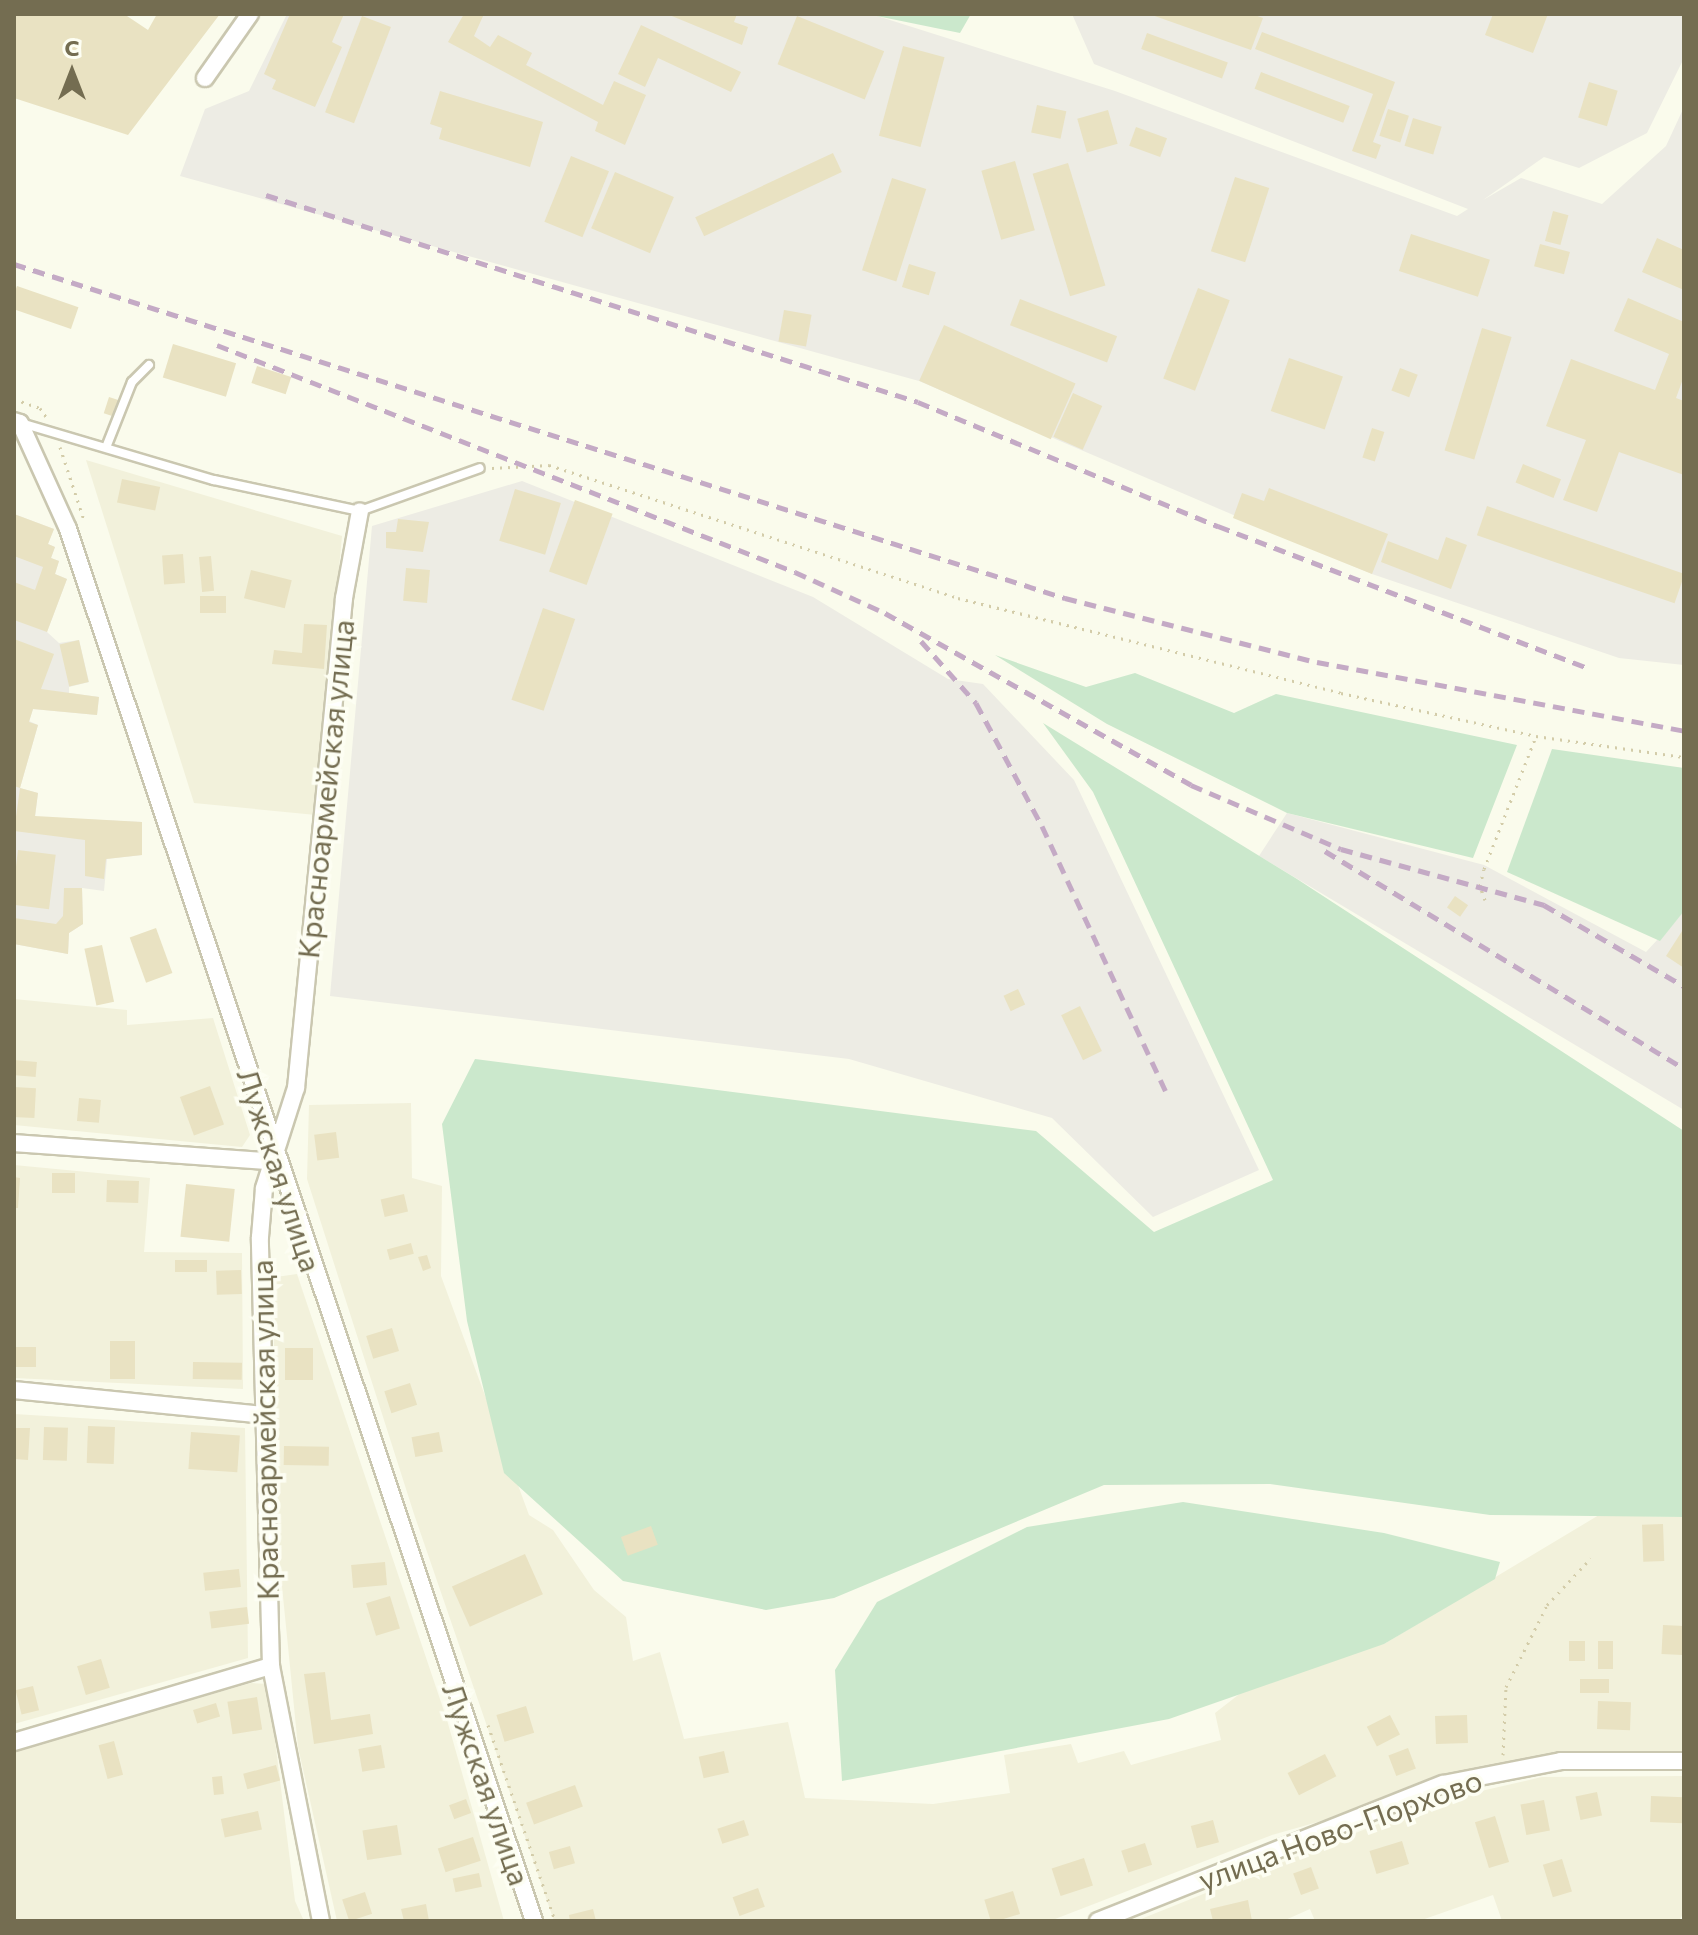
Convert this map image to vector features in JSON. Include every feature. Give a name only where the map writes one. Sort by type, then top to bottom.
[{"type":"street","points":[[205,78],[250,14]]},
{"type":"street","name":"Лужская улица","points":[[17,422],[68,529],[174,837],[276,1162],[534,1921]]},
{"type":"street","name":"Красноармейская улица","points":[[321,1921],[271,1666],[260,1237],[264,1188],[276,1162],[296,1088],[344,598],[360,511]]},
{"type":"street","points":[[14,1143],[276,1162]]},
{"type":"street","points":[[14,1390],[263,1415]]},
{"type":"street","points":[[14,1742],[271,1666]]},
{"type":"street","name":"улица Ново-Порхово","points":[[1098,1921],[1443,1784],[1504,1769],[1574,1760],[1684,1761]]},
{"type":"lane","points":[[107,445],[132,382],[149,365]]},
{"type":"lane","points":[[17,422],[107,445],[214,480],[360,511],[480,468]]},
{"type":"path","points":[[480,468],[549,465],[958,598],[1536,736],[1684,757]]},
{"type":"path","points":[[1485,900],[1480,886],[1484,869],[1536,736]]},
{"type":"path","points":[[1504,1769],[1506,1687],[1547,1605],[1591,1558]]},
{"type":"shaded area","points":[[287,14],[871,14],[1115,91],[1457,216],[1468,209],[1094,64],[1072,14],[1684,14],[1684,58],[1647,133],[1579,168],[1544,157],[1483,200],[1521,178],[1602,204],[1666,146],[1684,107],[1684,665],[1619,658],[1372,574],[919,381],[180,176],[205,109],[249,91]]},
{"type":"shaded area","points":[[867,14],[971,14],[960,33]]},
{"type":"shaded area","points":[[86,460],[342,536],[316,815],[194,803]]},
{"type":"shaded area","points":[[522,481],[813,597],[948,679],[983,684],[1074,780],[1259,1170],[1153,1217],[1052,1118],[849,1059],[330,996],[372,526]]},
{"type":"shaded area","points":[[14,514],[54,529],[48,544],[55,547],[51,558],[59,561],[55,574],[67,579],[47,632],[59,643],[79,640],[89,682],[69,687],[69,693],[99,697],[97,715],[33,709],[29,721],[38,725],[20,788],[38,793],[35,817],[142,822],[142,855],[107,859],[104,891],[82,888],[83,924],[69,933],[68,954],[14,944]]},
{"type":"shaded area","points":[[995,655],[1086,687],[1135,673],[1234,713],[1276,694],[1517,745],[1473,858],[1287,813],[1107,724]]},
{"type":"shaded area","points":[[1043,723],[1297,879],[1684,1131],[1684,1517],[1490,1515],[1270,1484],[1104,1485],[834,1598],[766,1610],[623,1581],[504,1473],[467,1321],[442,1124],[475,1059],[1036,1131],[1154,1232],[1273,1180],[1093,792]]},
{"type":"shaded area","points":[[1552,749],[1684,768],[1684,911],[1660,941],[1507,872]]},
{"type":"shaded area","points":[[1287,813],[1484,865],[1646,952],[1684,911],[1684,1110],[1259,856]]},
{"type":"shaded area","points":[[14,999],[127,1010],[127,1025],[213,1018],[250,1135],[242,1147],[14,1125]]},
{"type":"shaded area","points":[[411,1103],[412,1178],[442,1186],[441,1276],[529,1515],[553,1530],[594,1590],[626,1617],[633,1661],[660,1652],[684,1739],[788,1722],[805,1798],[933,1804],[1010,1793],[1004,1755],[1071,1744],[1078,1763],[1124,1751],[1131,1765],[1221,1740],[1215,1713],[1282,1661],[1384,1644],[1599,1515],[1684,1517],[1684,1767],[1504,1769],[1272,1835],[1050,1921],[554,1921],[414,1514],[307,1179],[309,1105]]},
{"type":"shaded area","points":[[14,1165],[150,1178],[144,1252],[242,1253],[243,1389],[14,1378]]},
{"type":"shaded area","points":[[297,1274],[447,1720],[504,1921],[337,1921],[298,1747],[271,1443],[276,1277]]},
{"type":"shaded area","points":[[14,1414],[245,1428],[248,1658],[14,1724]]},
{"type":"shaded area","points":[[1183,1502],[1384,1533],[1500,1562],[1495,1579],[1384,1644],[1169,1719],[842,1781],[835,1670],[877,1602],[1027,1527]]},
{"type":"shaded area","points":[[251,1683],[268,1684],[295,1901],[304,1921],[14,1921],[14,1750]]},
{"type":"shaded area","points":[[1684,1776],[1684,1912],[1679,1921],[1502,1921],[1493,1895],[1419,1921],[1315,1921],[1310,1909],[1283,1921],[1136,1921],[1433,1802],[1542,1777]]},
{"type":"building","points":[[14,14],[124,14],[148,30],[157,14],[220,14],[128,135],[14,98]]},
{"type":"building","points":[[290,14],[344,14],[332,42],[342,47],[315,107],[272,89],[276,80],[264,74]]},
{"type":"building","points":[[464,14],[484,14],[474,36],[490,47],[498,35],[532,53],[526,65],[603,105],[614,81],[646,95],[625,145],[595,131],[598,122],[448,42]]},
{"type":"building","points":[[667,14],[737,14],[734,22],[748,27],[742,45]]},
{"type":"building","points":[[1149,14],[1252,14],[1263,18],[1251,50]]},
{"type":"building","points":[[1493,14],[1548,14],[1533,53],[1485,35]]},
{"type":"building","points":[[362,16],[391,27],[354,123],[325,112]]},
{"type":"building","points":[[797,16],[884,51],[865,99],[778,64]]},
{"type":"building","points":[[641,25],[741,72],[731,92],[658,58],[645,87],[618,74]]},
{"type":"building","points":[[1262,32],[1395,82],[1373,142],[1381,145],[1376,159],[1352,151],[1373,94],[1255,49]]},
{"type":"building","points":[[1147,33],[1228,62],[1222,78],[1141,49]]},
{"type":"building","points":[[903,46],[945,57],[920,147],[879,136]]},
{"type":"building","points":[[1261,72],[1350,106],[1343,123],[1255,89]]},
{"type":"building","points":[[1589,82],[1618,91],[1607,126],[1578,117]]},
{"type":"building","points":[[440,91],[543,122],[530,167],[439,139],[442,128],[430,124]]},
{"type":"building","points":[[1037,105],[1066,111],[1061,139],[1031,132]]},
{"type":"building","points":[[1388,109],[1409,116],[1400,142],[1379,136]]},
{"type":"building","points":[[1108,110],[1118,144],[1087,152],[1077,119]]},
{"type":"building","points":[[1413,118],[1442,127],[1433,155],[1405,146]]},
{"type":"building","points":[[1136,127],[1167,138],[1160,157],[1129,146]]},
{"type":"building","points":[[833,153],[842,172],[704,236],[695,217]]},
{"type":"building","points":[[571,156],[609,171],[582,237],[544,222]]},
{"type":"building","points":[[1015,161],[1035,230],[1001,240],[981,171]]},
{"type":"building","points":[[1068,163],[1105,285],[1070,296],[1033,174]]},
{"type":"building","points":[[615,172],[674,197],[650,253],[591,228]]},
{"type":"building","points":[[1235,177],[1269,188],[1245,262],[1211,251]]},
{"type":"building","points":[[892,178],[926,189],[896,281],[862,270]]},
{"type":"building","points":[[1553,211],[1568,215],[1560,245],[1545,241]]},
{"type":"building","points":[[1411,234],[1490,260],[1478,297],[1399,271]]},
{"type":"building","points":[[1657,238],[1684,250],[1684,290],[1642,272]]},
{"type":"building","points":[[1540,244],[1570,252],[1564,274],[1534,266]]},
{"type":"building","points":[[909,264],[936,272],[929,295],[902,287]]},
{"type":"building","points":[[17,286],[78,307],[71,329],[14,309]]},
{"type":"building","points":[[1198,288],[1230,300],[1195,391],[1163,379]]},
{"type":"building","points":[[1628,298],[1684,322],[1684,376],[1676,398],[1684,401],[1684,475],[1619,452],[1597,512],[1563,500],[1586,440],[1546,426],[1571,359],[1655,390],[1669,354],[1614,331]]},
{"type":"building","points":[[1020,299],[1117,336],[1107,362],[1010,325]]},
{"type":"building","points":[[784,310],[812,315],[806,346],[778,342]]},
{"type":"building","points":[[944,325],[1076,384],[1051,439],[919,381]]},
{"type":"building","points":[[1482,328],[1512,337],[1474,459],[1445,450]]},
{"type":"building","points":[[173,344],[236,363],[226,397],[163,377]]},
{"type":"building","points":[[1289,358],[1343,377],[1325,430],[1271,411]]},
{"type":"building","points":[[257,366],[291,377],[286,394],[251,383]]},
{"type":"building","points":[[1400,368],[1418,375],[1409,397],[1391,390]]},
{"type":"building","points":[[1073,393],[1102,406],[1083,450],[1053,437]]},
{"type":"building","points":[[109,397],[121,401],[116,417],[104,413]]},
{"type":"building","points":[[1372,428],[1384,432],[1375,461],[1362,457]]},
{"type":"building","points":[[1523,464],[1561,479],[1554,498],[1516,483]]},
{"type":"building","points":[[122,479],[160,487],[155,511],[117,502]]},
{"type":"building","points":[[1269,488],[1388,534],[1372,574],[1233,518],[1242,493],[1264,501]]},
{"type":"building","points":[[515,489],[561,503],[545,555],[499,541]]},
{"type":"building","points":[[575,500],[613,514],[587,585],[549,571]]},
{"type":"building","points":[[1487,506],[1684,574],[1675,603],[1477,535]]},
{"type":"building","points":[[14,514],[54,529],[48,544],[55,547],[51,558],[59,561],[55,574],[67,579],[47,632],[14,620],[14,582],[35,590],[43,567],[14,556]]},
{"type":"building","points":[[398,519],[429,522],[423,552],[386,548],[386,532],[396,532]]},
{"type":"building","points":[[1446,537],[1467,545],[1451,589],[1381,562],[1388,541],[1438,560]]},
{"type":"building","points":[[183,554],[185,583],[164,584],[162,555]]},
{"type":"building","points":[[211,556],[214,591],[202,592],[199,557]]},
{"type":"building","points":[[406,568],[430,570],[427,603],[403,601]]},
{"type":"building","points":[[251,570],[292,580],[285,608],[244,598]]},
{"type":"building","points":[[200,596],[226,596],[226,613],[200,613]]},
{"type":"building","points":[[543,608],[575,619],[544,711],[511,700]]},
{"type":"building","points":[[304,624],[327,625],[324,669],[272,664],[274,650],[302,653]]},
{"type":"building","points":[[14,639],[54,654],[41,689],[99,697],[97,715],[33,709],[29,722],[38,725],[20,788],[14,786]]},
{"type":"building","points":[[79,640],[89,682],[69,686],[60,644]]},
{"type":"building","points":[[20,788],[38,793],[35,816],[142,822],[142,855],[106,859],[104,879],[85,876],[85,840],[14,831]]},
{"type":"building","points":[[18,850],[56,855],[49,909],[14,905]]},
{"type":"building","points":[[64,888],[82,888],[83,924],[69,933],[68,954],[14,944],[14,918],[56,924],[63,916]]},
{"type":"building","points":[[1455,896],[1468,905],[1460,917],[1447,907]]},
{"type":"building","points":[[156,928],[172,973],[146,983],[130,938]]},
{"type":"building","points":[[1684,928],[1684,968],[1666,956]]},
{"type":"building","points":[[102,945],[114,1002],[96,1005],[84,949]]},
{"type":"building","points":[[1018,989],[1025,1004],[1011,1011],[1003,996]]},
{"type":"building","points":[[1080,1006],[1102,1051],[1083,1060],[1061,1015]]},
{"type":"building","points":[[14,1060],[37,1062],[36,1077],[14,1075]]},
{"type":"building","points":[[210,1086],[224,1125],[194,1135],[180,1097]]},
{"type":"building","points":[[14,1087],[36,1088],[34,1118],[14,1117]]},
{"type":"building","points":[[79,1098],[101,1100],[99,1123],[77,1121]]},
{"type":"building","points":[[336,1132],[339,1158],[317,1160],[314,1135]]},
{"type":"building","points":[[52,1173],[75,1173],[75,1193],[52,1193]]},
{"type":"building","points":[[14,1177],[20,1178],[18,1208],[14,1208]]},
{"type":"building","points":[[107,1180],[139,1181],[138,1203],[106,1202]]},
{"type":"building","points":[[186,1184],[235,1189],[229,1242],[180,1237]]},
{"type":"building","points":[[404,1194],[408,1212],[385,1217],[381,1199]]},
{"type":"building","points":[[411,1243],[414,1254],[390,1260],[387,1249]]},
{"type":"building","points":[[427,1255],[431,1268],[423,1271],[418,1257]]},
{"type":"building","points":[[175,1260],[207,1260],[207,1272],[175,1272]]},
{"type":"building","points":[[241,1270],[242,1294],[217,1295],[216,1271]]},
{"type":"building","points":[[392,1328],[399,1351],[373,1359],[366,1336]]},
{"type":"building","points":[[110,1341],[135,1341],[135,1379],[110,1379]]},
{"type":"building","points":[[14,1347],[36,1347],[36,1367],[14,1367]]},
{"type":"building","points":[[285,1348],[313,1348],[313,1380],[285,1380]]},
{"type":"building","points":[[193,1362],[242,1363],[242,1380],[193,1379]]},
{"type":"building","points":[[410,1383],[417,1405],[391,1413],[384,1391]]},
{"type":"building","points":[[88,1426],[115,1427],[114,1464],[87,1463]]},
{"type":"building","points":[[44,1427],[68,1428],[67,1461],[43,1460]]},
{"type":"building","points":[[14,1428],[30,1428],[28,1460],[14,1459]]},
{"type":"building","points":[[191,1432],[240,1435],[237,1472],[188,1469]]},
{"type":"building","points":[[439,1432],[443,1452],[415,1457],[412,1437]]},
{"type":"building","points":[[284,1446],[329,1447],[329,1466],[284,1465]]},
{"type":"building","points":[[1663,1524],[1664,1561],[1643,1562],[1642,1525]]},
{"type":"building","points":[[651,1526],[658,1545],[628,1556],[621,1537]]},
{"type":"building","points":[[525,1554],[543,1594],[470,1627],[452,1587]]},
{"type":"building","points":[[385,1562],[387,1585],[353,1588],[351,1565]]},
{"type":"building","points":[[239,1569],[241,1587],[205,1591],[203,1573]]},
{"type":"building","points":[[390,1596],[400,1629],[376,1636],[366,1603]]},
{"type":"building","points":[[247,1607],[249,1624],[211,1629],[209,1612]]},
{"type":"building","points":[[1663,1625],[1684,1626],[1682,1655],[1661,1654]]},
{"type":"building","points":[[1569,1641],[1585,1641],[1585,1661],[1569,1661]]},
{"type":"building","points":[[1598,1641],[1613,1641],[1613,1669],[1598,1669]]},
{"type":"building","points":[[101,1659],[110,1688],[86,1695],[77,1666]]},
{"type":"building","points":[[325,1672],[331,1720],[370,1714],[373,1734],[314,1744],[304,1674]]},
{"type":"building","points":[[1580,1679],[1609,1679],[1609,1693],[1580,1693]]},
{"type":"building","points":[[33,1686],[39,1710],[22,1715],[16,1690]]},
{"type":"building","points":[[257,1697],[262,1730],[233,1734],[227,1702]]},
{"type":"building","points":[[1598,1701],[1631,1702],[1630,1730],[1597,1729]]},
{"type":"building","points":[[216,1703],[220,1716],[197,1723],[193,1710]]},
{"type":"building","points":[[526,1706],[534,1733],[505,1742],[496,1715]]},
{"type":"building","points":[[1390,1715],[1400,1735],[1377,1746],[1367,1727]]},
{"type":"building","points":[[1467,1715],[1468,1743],[1436,1744],[1435,1716]]},
{"type":"building","points":[[114,1741],[123,1775],[108,1779],[99,1745]]},
{"type":"building","points":[[381,1745],[385,1768],[362,1772],[358,1749]]},
{"type":"building","points":[[1408,1748],[1416,1769],[1396,1776],[1388,1756]]},
{"type":"building","points":[[724,1751],[729,1772],[704,1778],[699,1757]]},
{"type":"building","points":[[1325,1754],[1336,1776],[1299,1795],[1288,1773]]},
{"type":"building","points":[[276,1765],[280,1780],[247,1789],[243,1774]]},
{"type":"building","points":[[222,1776],[224,1794],[214,1795],[212,1777]]},
{"type":"building","points":[[575,1785],[583,1807],[534,1824],[526,1803]]},
{"type":"building","points":[[1597,1792],[1602,1815],[1580,1820],[1575,1797]]},
{"type":"building","points":[[1651,1796],[1684,1797],[1683,1823],[1650,1822]]},
{"type":"building","points":[[466,1799],[471,1813],[454,1819],[449,1805]]},
{"type":"building","points":[[1544,1800],[1550,1830],[1526,1835],[1520,1805]]},
{"type":"building","points":[[258,1811],[262,1830],[225,1837],[221,1819]]},
{"type":"building","points":[[1495,1816],[1509,1862],[1489,1868],[1475,1822]]},
{"type":"building","points":[[744,1820],[749,1835],[722,1844],[717,1829]]},
{"type":"building","points":[[1213,1820],[1219,1842],[1197,1848],[1191,1826]]},
{"type":"building","points":[[397,1825],[402,1855],[367,1860],[362,1830]]},
{"type":"building","points":[[473,1837],[481,1861],[446,1872],[438,1848]]},
{"type":"building","points":[[1402,1841],[1409,1864],[1377,1874],[1369,1851]]},
{"type":"building","points":[[1145,1843],[1152,1865],[1128,1873],[1121,1851]]},
{"type":"building","points":[[570,1846],[575,1863],[554,1869],[549,1852]]},
{"type":"building","points":[[1084,1858],[1093,1886],[1061,1896],[1052,1869]]},
{"type":"building","points":[[1562,1859],[1572,1892],[1553,1897],[1543,1865]]},
{"type":"building","points":[[1311,1867],[1319,1889],[1301,1895],[1293,1873]]},
{"type":"building","points":[[479,1873],[482,1887],[456,1892],[453,1879]]},
{"type":"building","points":[[758,1888],[765,1907],[739,1916],[733,1897]]},
{"type":"building","points":[[1013,1891],[1020,1914],[991,1921],[984,1900]]},
{"type":"building","points":[[365,1892],[372,1914],[349,1921],[342,1899]]},
{"type":"building","points":[[1248,1900],[1252,1921],[1213,1921],[1210,1909]]},
{"type":"building","points":[[426,1904],[429,1921],[404,1921],[401,1909]]},
{"type":"building","points":[[593,1909],[596,1921],[570,1921],[569,1915]]},
{"type":"railway","points":[[266,195],[918,402],[1218,526],[1590,669]]},
{"type":"railway","points":[[14,264],[1065,598],[1317,662],[1684,731]]},
{"type":"railway","points":[[217,345],[795,572],[885,613],[1191,785],[1341,849],[1544,905],[1684,986]]},
{"type":"railway","points":[[921,641],[976,703],[1042,826],[1166,1092]]},
{"type":"railway","points":[[1325,851],[1684,1068]]}]
